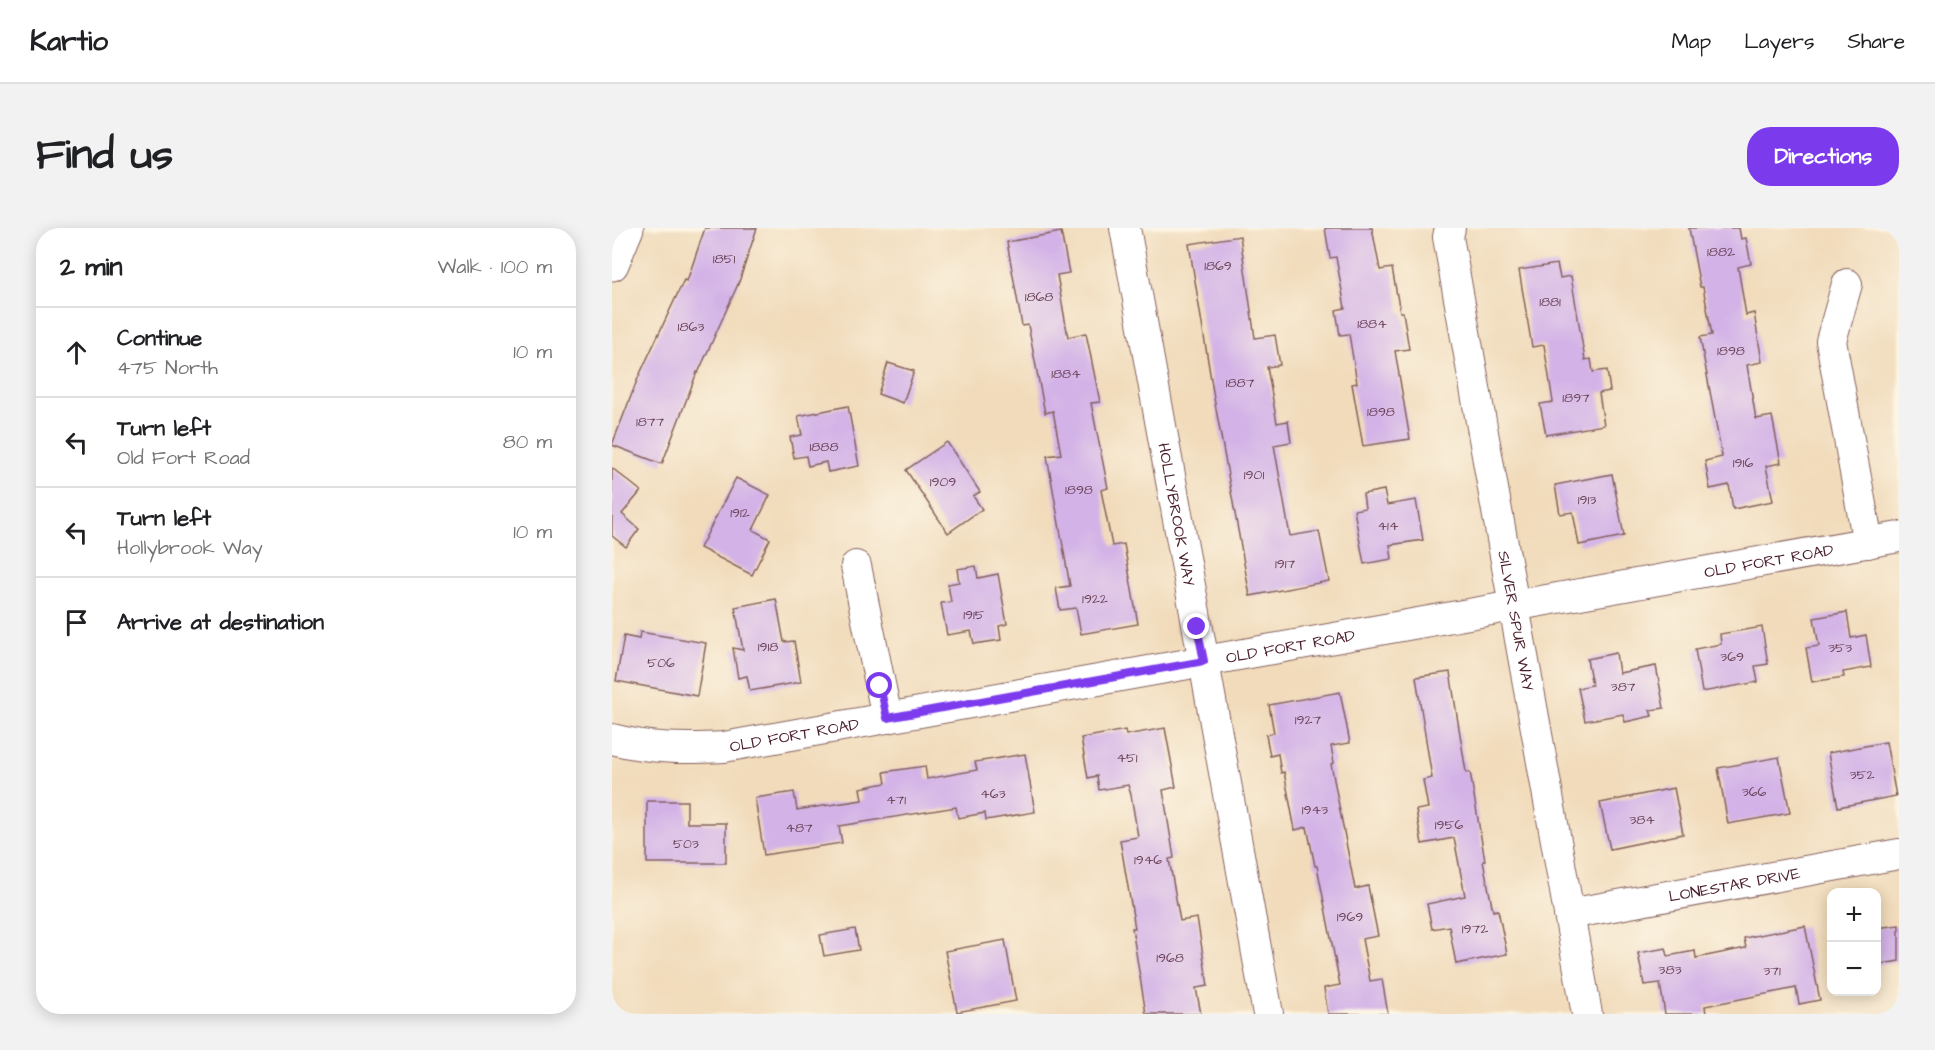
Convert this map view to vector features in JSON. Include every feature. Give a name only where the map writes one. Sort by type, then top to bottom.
[{"type":"street","points":[[612,264],[627,228]]},
{"type":"street","name":"HOLLYBROOK WAY","points":[[1125,228],[1268,1014]]},
{"type":"street","name":"SILVER SPUR WAY","points":[[1450,228],[1448,237],[1587,1014]]},
{"type":"street","points":[[1847,284],[1832,341],[1868,543]]},
{"type":"street","name":"OLD FORT ROAD","points":[[612,738],[635,745],[679,750],[724,747],[1899,537]]},
{"type":"street","points":[[856,566],[887,718]]},
{"type":"street","name":"LONESTAR DRIVE","points":[[1569,914],[1899,854]]},
{"type":"building","points":[[705,228],[757,228],[739,282],[697,372],[662,464],[612,445],[638,378],[684,280],[687,281]]},
{"type":"building","points":[[1325,228],[1372,228],[1380,270],[1392,268],[1409,349],[1395,351],[1410,439],[1363,446],[1352,384],[1357,383],[1349,334],[1340,335],[1336,310],[1345,308],[1336,257],[1330,258]]},
{"type":"building","points":[[1689,228],[1739,228],[1741,239],[1746,238],[1751,264],[1738,267],[1746,315],[1754,313],[1762,362],[1747,365],[1756,419],[1772,416],[1781,463],[1766,466],[1773,501],[1733,509],[1729,485],[1710,489],[1705,461],[1722,457],[1700,337],[1712,335]]},
{"type":"building","points":[[1061,232],[1069,273],[1057,275],[1068,337],[1086,333],[1100,402],[1091,403],[1108,488],[1101,490],[1112,546],[1124,544],[1138,624],[1081,634],[1076,608],[1060,610],[1056,588],[1070,586],[1047,456],[1061,454],[1053,411],[1045,413],[1028,325],[1022,326],[1007,242]]},
{"type":"building","points":[[1240,236],[1255,338],[1275,335],[1280,365],[1267,367],[1277,423],[1288,421],[1291,442],[1274,445],[1290,536],[1319,531],[1329,581],[1250,596],[1189,244]]},
{"type":"building","points":[[1557,264],[1560,278],[1571,276],[1585,360],[1591,359],[1593,372],[1607,370],[1610,391],[1599,393],[1604,425],[1546,435],[1540,404],[1553,402],[1544,345],[1532,347],[1519,270]]},
{"type":"building","points":[[888,363],[914,371],[903,403],[878,394]]},
{"type":"building","points":[[848,406],[859,466],[828,472],[826,462],[808,466],[806,456],[794,458],[790,437],[802,435],[798,416]]},
{"type":"building","points":[[947,442],[980,492],[973,496],[982,509],[948,533],[906,470]]},
{"type":"building","points":[[612,468],[641,491],[622,514],[639,529],[626,547],[612,536]]},
{"type":"building","points":[[1612,474],[1624,536],[1579,545],[1573,512],[1560,514],[1555,485]]},
{"type":"building","points":[[736,478],[770,495],[753,530],[770,539],[752,575],[700,548]]},
{"type":"building","points":[[1384,490],[1387,505],[1416,500],[1423,540],[1390,545],[1392,559],[1364,564],[1354,510],[1365,508],[1363,494]]},
{"type":"building","points":[[976,566],[978,578],[998,574],[1007,624],[999,626],[1001,640],[974,644],[971,631],[947,635],[941,603],[951,602],[948,584],[959,582],[957,569]]},
{"type":"building","points":[[776,599],[784,642],[794,641],[801,682],[750,691],[747,676],[738,678],[733,648],[743,650],[735,607]]},
{"type":"building","points":[[1847,612],[1851,638],[1866,635],[1871,667],[1843,672],[1844,677],[1812,682],[1806,648],[1819,646],[1814,618]]},
{"type":"building","points":[[1762,627],[1768,664],[1755,666],[1758,682],[1702,692],[1695,649],[1721,644],[1720,634]]},
{"type":"building","points":[[640,632],[706,643],[697,696],[616,681],[624,636],[639,639]]},
{"type":"building","points":[[1616,653],[1619,673],[1656,666],[1664,708],[1650,710],[1652,716],[1625,722],[1623,714],[1585,721],[1578,688],[1592,685],[1587,659]]},
{"type":"building","points":[[1450,672],[1466,772],[1470,772],[1493,911],[1498,910],[1507,954],[1456,964],[1449,926],[1432,929],[1427,904],[1465,896],[1454,838],[1422,844],[1416,810],[1428,808],[1423,780],[1432,778],[1416,677]]},
{"type":"building","points":[[1340,692],[1350,743],[1331,746],[1334,763],[1331,764],[1355,889],[1368,886],[1378,936],[1362,939],[1370,981],[1382,979],[1388,1014],[1328,1014],[1324,988],[1340,985],[1317,866],[1315,866],[1307,827],[1295,830],[1284,772],[1281,773],[1278,754],[1270,756],[1266,735],[1274,733],[1269,705]]},
{"type":"building","points":[[1165,728],[1176,787],[1163,790],[1174,858],[1169,859],[1180,921],[1197,918],[1208,986],[1196,988],[1201,1014],[1146,1014],[1132,928],[1135,928],[1120,840],[1138,837],[1131,795],[1128,785],[1099,790],[1097,776],[1088,778],[1081,738],[1125,730],[1126,735]]},
{"type":"building","points":[[1886,742],[1896,796],[1838,807],[1828,753]]},
{"type":"building","points":[[1025,754],[1035,812],[986,820],[985,813],[958,818],[956,807],[839,826],[842,843],[764,855],[755,798],[794,792],[797,810],[862,800],[860,788],[886,783],[884,772],[925,766],[927,779],[977,770],[975,762]]},
{"type":"building","points":[[1779,757],[1790,813],[1728,824],[1718,768]]},
{"type":"building","points":[[1674,788],[1683,834],[1610,849],[1600,803]]},
{"type":"building","points":[[647,801],[687,801],[687,823],[726,823],[726,863],[647,863]]},
{"type":"building","points":[[1899,925],[1899,961],[1881,964],[1881,927]]},
{"type":"building","points":[[1805,926],[1820,1000],[1799,1004],[1796,988],[1705,1006],[1706,1014],[1665,1014],[1660,983],[1644,985],[1638,953],[1666,948],[1668,956],[1695,951],[1696,958],[1746,948],[1744,938]]},
{"type":"building","points":[[855,929],[859,950],[824,956],[820,935]]},
{"type":"building","points":[[1005,940],[1016,1001],[957,1012],[945,951]]},
{"type":"route","points":[[880,686],[887,718],[1204,661],[1197,627]]}]
